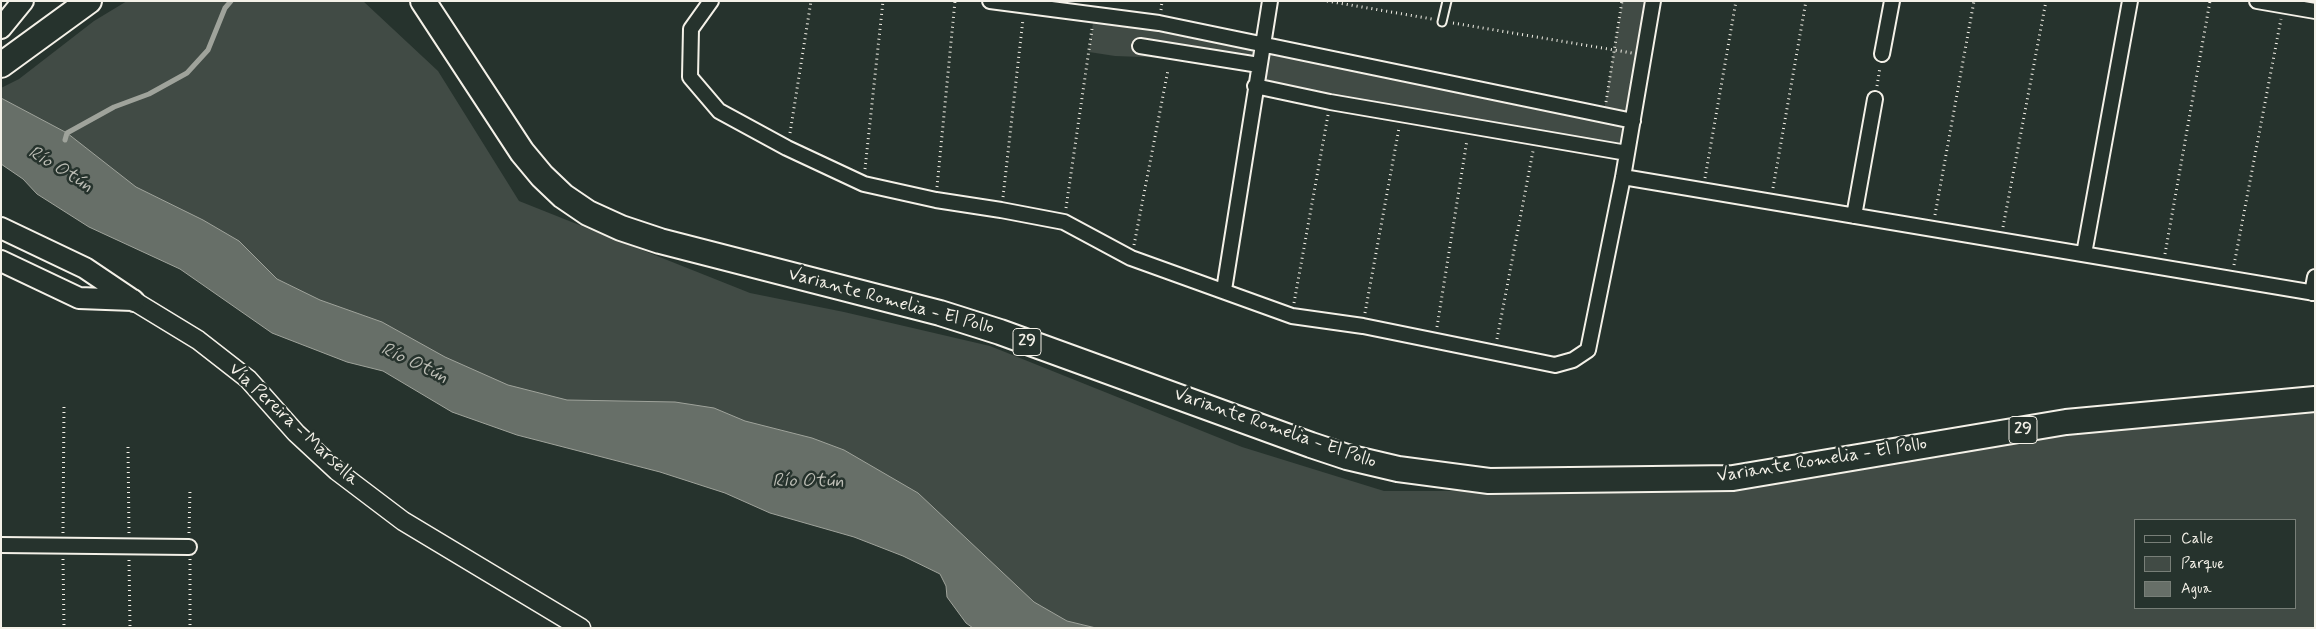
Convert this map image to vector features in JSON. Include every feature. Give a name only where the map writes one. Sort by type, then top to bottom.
[{"type":"highway","points":[[1,65],[89,1]]},
{"type":"highway","name":"Variante Romelia - El Pollo","points":[[423,1],[522,152],[542,176],[563,196],[588,212],[621,228],[660,241],[876,295],[958,318],[1311,445],[1346,457],[1398,469],[1489,481],[1733,478],[2066,422],[2315,399]]},
{"type":"main road","points":[[1,28],[24,1]]},
{"type":"main road","name":"Vía Pereira - Marsella","points":[[1,228],[85,268],[134,300]]},
{"type":"main road","points":[[1,261],[79,298],[134,300]]},
{"type":"street","points":[[711,1],[691,29],[690,77],[719,111],[787,148],[864,184],[936,200],[1064,222],[1131,258],[1292,316],[1363,326],[1555,365],[1573,360],[1588,350],[1628,153],[1653,1]]},
{"type":"street","points":[[990,1],[1159,23],[1603,117],[1633,121]]},
{"type":"street","points":[[1224,290],[1270,1]]},
{"type":"street","points":[[1882,54],[1892,1]]},
{"type":"street","points":[[2084,254],[2130,1]]},
{"type":"street","points":[[2258,1],[2315,11]]},
{"type":"street","points":[[1140,46],[1259,65]]},
{"type":"street","points":[[1255,86],[1330,102],[1628,153]]},
{"type":"street","points":[[1854,216],[1875,99]]},
{"type":"street","points":[[1623,177],[2313,293],[2315,277]]},
{"type":"street","name":"Vía Pereira - Marsella","points":[[134,300],[198,340],[248,379],[296,433],[330,465],[403,521],[581,628]]},
{"type":"street","points":[[1,545],[189,547]]},
{"type":"lane","points":[[1442,22],[1446,1]]},
{"type":"path","points":[[787,148],[810,1]]},
{"type":"path","points":[[864,184],[883,1]]},
{"type":"path","points":[[936,200],[955,1]]},
{"type":"path","points":[[1326,1],[1644,56]]},
{"type":"path","points":[[1603,117],[1622,1]]},
{"type":"path","points":[[1702,190],[1736,1]]},
{"type":"path","points":[[1770,202],[1806,1]]},
{"type":"path","points":[[1932,229],[1974,1]]},
{"type":"path","points":[[2001,240],[2046,1]]},
{"type":"path","points":[[2163,268],[2210,1]]},
{"type":"path","points":[[1001,210],[1024,6]]},
{"type":"path","points":[[2232,279],[2284,6]]},
{"type":"path","points":[[1064,222],[1094,15]]},
{"type":"path","points":[[1875,99],[1882,54]]},
{"type":"path","points":[[1131,258],[1168,70]]},
{"type":"path","points":[[1292,316],[1330,102]]},
{"type":"path","points":[[1363,326],[1401,114]]},
{"type":"path","points":[[1435,340],[1470,126]]},
{"type":"path","points":[[1495,352],[1536,138]]},
{"type":"path","points":[[64,404],[64,628]]},
{"type":"green space","points":[[127,1],[363,1],[438,71],[519,201],[750,293],[844,312],[990,346],[1242,447],[1384,491],[1619,491],[2315,403],[2315,628],[1096,628],[1013,608],[964,536],[512,404],[329,324],[1,135],[1,88],[19,79],[94,21]]},
{"type":"green space","points":[[1622,1],[1653,1],[1627,153],[1255,86],[1257,72],[1169,58],[1115,56],[1089,52],[1094,15],[1603,116]]},
{"type":"water","name":"Río Otún","points":[[1,98],[67,133],[136,187],[203,220],[239,241],[277,279],[320,300],[382,322],[445,357],[508,385],[567,400],[675,402],[714,408],[745,421],[812,438],[844,450],[918,493],[1034,602],[1067,621],[1096,628],[973,628],[966,623],[947,597],[946,586],[940,574],[903,556],[854,537],[770,513],[725,493],[660,472],[517,435],[452,412],[383,371],[347,362],[272,333],[180,269],[89,227],[37,194],[23,179],[1,164]]},
{"type":"waterway","points":[[65,140],[67,133],[114,107],[149,94],[187,73],[208,50],[225,8],[231,1]]}]
